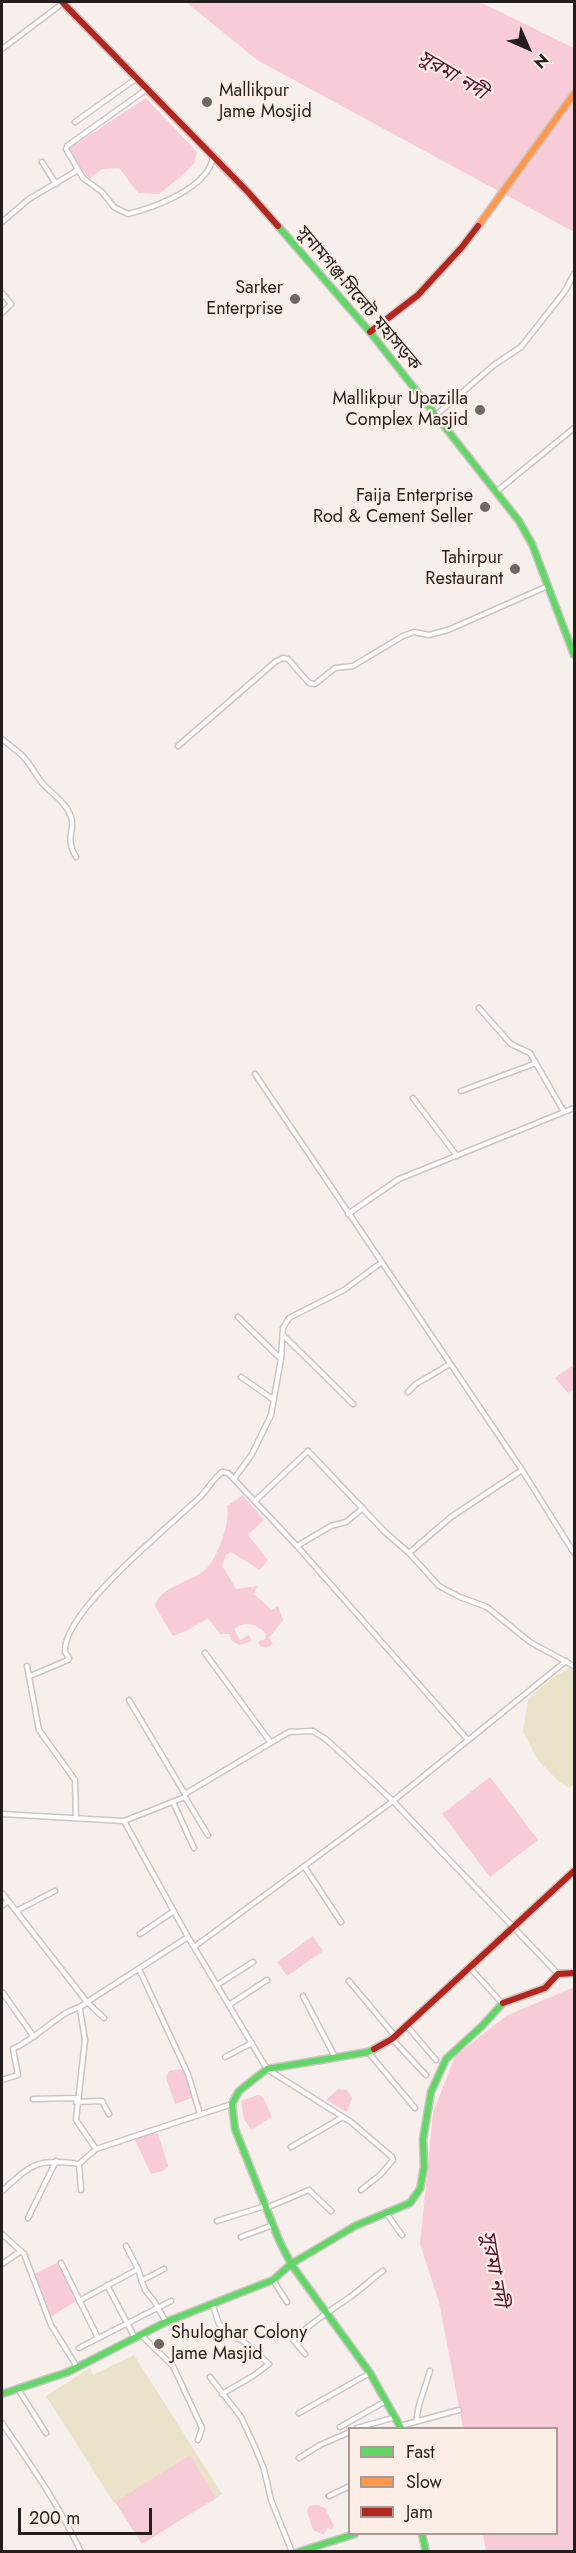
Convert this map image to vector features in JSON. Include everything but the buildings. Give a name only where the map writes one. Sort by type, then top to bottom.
[{"type":"main road","name":"সুনামগঞ্জ-সিলেট মহাসড়ক","points":[[63,2],[248,192],[370,332],[496,492],[532,544],[574,655]]},
{"type":"main road","points":[[370,332],[418,295],[462,247],[574,94]]},
{"type":"main road","points":[[401,2427],[370,2373],[291,2264],[235,2129],[232,2104],[239,2091],[267,2068],[368,2052],[394,2038],[574,1871]]},
{"type":"main road","points":[[2,2394],[45,2381],[77,2368],[166,2322],[213,2306],[273,2280],[291,2264],[355,2226],[410,2203],[420,2189],[424,2167],[423,2139],[430,2092],[446,2059],[482,2026],[502,2003],[544,1988],[558,1974],[574,1973]]},
{"type":"main road","points":[[298,2552],[315,2549],[351,2535]]},
{"type":"main road","points":[[423,2535],[426,2552]]},
{"type":"street","points":[[2,49],[63,2]]},
{"type":"street","points":[[75,122],[138,77]]},
{"type":"street","points":[[149,88],[67,146],[66,149],[83,178],[102,192],[114,207],[128,214],[153,208],[178,195],[211,167],[213,156]]},
{"type":"street","points":[[42,162],[56,184]]},
{"type":"street","points":[[2,222],[29,200],[78,170]]},
{"type":"street","points":[[436,416],[494,365],[521,347],[565,291],[574,274]]},
{"type":"street","points":[[2,293],[12,304],[2,313]]},
{"type":"street","points":[[496,492],[574,428]]},
{"type":"street","points":[[178,746],[275,662],[284,658],[309,684],[315,684],[335,668],[352,666],[404,636],[414,632],[429,635],[448,630],[549,586]]},
{"type":"street","points":[[2,739],[20,752],[31,770],[45,786],[54,792],[73,819],[69,838],[76,856]]},
{"type":"street","points":[[479,1008],[512,1044],[530,1053],[564,1112]]},
{"type":"street","points":[[461,1091],[536,1064]]},
{"type":"street","points":[[255,1074],[522,1470],[574,1553]]},
{"type":"street","points":[[413,1098],[457,1156]]},
{"type":"street","points":[[348,1214],[399,1179],[574,1108]]},
{"type":"street","points":[[234,1479],[252,1454],[271,1415],[281,1359],[283,1328],[290,1318],[344,1290],[382,1262]]},
{"type":"street","points":[[238,1317],[281,1359]]},
{"type":"street","points":[[283,1334],[353,1404]]},
{"type":"street","points":[[408,1392],[416,1384],[450,1364]]},
{"type":"street","points":[[241,1377],[274,1400]]},
{"type":"street","points":[[255,1501],[308,1451],[439,1586],[487,1607],[530,1642],[574,1666]]},
{"type":"street","points":[[409,1553],[451,1517],[522,1470]]},
{"type":"street","points":[[30,1676],[68,1660],[64,1646],[75,1621],[117,1575],[201,1496],[222,1472],[228,1473],[297,1546],[468,1740]]},
{"type":"street","points":[[297,1546],[331,1526],[346,1522],[363,1508]]},
{"type":"street","points":[[205,1653],[271,1743]]},
{"type":"street","points":[[194,1947],[393,1801],[566,1661]]},
{"type":"street","points":[[27,1666],[39,1730],[75,1780],[76,1818]]},
{"type":"street","points":[[129,1700],[208,1835]]},
{"type":"street","points":[[2,1814],[124,1821],[185,1796],[289,1732],[313,1731],[327,1740],[393,1801],[558,1974]]},
{"type":"street","points":[[173,1802],[194,1848]]},
{"type":"street","points":[[124,1821],[188,1937],[267,2068],[343,2117],[377,2143],[393,2160],[380,2175],[361,2190]]},
{"type":"street","points":[[304,1866],[341,1922]]},
{"type":"street","points":[[16,1911],[54,1891]]},
{"type":"street","points":[[2,1893],[87,2002],[104,2018]]},
{"type":"street","points":[[2,1905],[8,1901]]},
{"type":"street","points":[[140,1934],[174,1911]]},
{"type":"street","points":[[2,2080],[18,2075],[12,2049],[33,2037],[68,2011],[80,2009],[87,2002],[188,1937]]},
{"type":"street","points":[[217,1985],[253,1962]]},
{"type":"street","points":[[139,1969],[188,2074],[200,2114]]},
{"type":"street","points":[[471,1969],[502,2003]]},
{"type":"street","points":[[229,2005],[267,1980]]},
{"type":"street","points":[[349,1981],[426,2075]]},
{"type":"street","points":[[3,1994],[33,2037]]},
{"type":"street","points":[[303,1996],[335,2057]]},
{"type":"street","points":[[80,2009],[85,2040],[76,2100],[76,2120],[96,2149]]},
{"type":"street","points":[[407,2026],[436,2060]]},
{"type":"street","points":[[225,2057],[252,2043]]},
{"type":"street","points":[[368,2052],[415,2108]]},
{"type":"street","points":[[33,2099],[102,2101],[109,2114]]},
{"type":"street","points":[[2,2191],[35,2164],[56,2161],[79,2164],[96,2149],[232,2104]]},
{"type":"street","points":[[291,2147],[343,2117]]},
{"type":"street","points":[[28,2218],[56,2161]]},
{"type":"street","points":[[79,2164],[81,2190]]},
{"type":"street","points":[[217,2221],[266,2207],[309,2190],[331,2211]]},
{"type":"street","points":[[385,2212],[402,2235]]},
{"type":"street","points":[[241,2237],[273,2224]]},
{"type":"street","points":[[2,2234],[21,2251],[51,2325],[77,2368]]},
{"type":"street","points":[[126,2246],[138,2269],[141,2281],[166,2322]]},
{"type":"street","points":[[2,2264],[21,2251]]},
{"type":"street","points":[[61,2263],[98,2338]]},
{"type":"street","points":[[80,2301],[138,2269]]},
{"type":"street","points":[[141,2281],[164,2269]]},
{"type":"street","points":[[305,2354],[293,2340],[325,2313],[352,2296],[366,2282],[383,2271]]},
{"type":"street","points":[[273,2280],[287,2302]]},
{"type":"street","points":[[107,2285],[127,2324],[138,2337],[173,2366],[202,2428],[198,2440]]},
{"type":"street","points":[[79,2348],[171,2301]]},
{"type":"street","points":[[213,2306],[219,2324],[269,2364],[222,2394]]},
{"type":"street","points":[[416,2421],[418,2405],[430,2371]]},
{"type":"street","points":[[299,2413],[370,2373]]},
{"type":"street","points":[[210,2377],[241,2417],[264,2469],[271,2500],[292,2552]]},
{"type":"street","points":[[18,2389],[46,2433]]},
{"type":"street","points":[[340,2427],[386,2401]]},
{"type":"street","points":[[401,2427],[459,2410]]},
{"type":"street","points":[[361,2427],[397,2417]]},
{"type":"street","points":[[2,2423],[44,2484],[66,2520],[81,2552]]},
{"type":"street","points":[[299,2458],[320,2445],[348,2433]]},
{"type":"street","points":[[329,2496],[348,2487]]},
{"type":"shaded area","points":[[570,1667],[574,1673],[574,1784],[570,1788],[559,1782],[538,1760],[523,1732],[528,1700],[542,1685]]},
{"type":"shaded area","points":[[134,2355],[222,2494],[216,2498],[190,2456],[114,2503],[46,2396],[90,2368],[93,2375]]},
{"type":"water","name":"সুরমা নদী","points":[[186,2],[480,2],[574,48],[574,232],[257,60]]},
{"type":"water","points":[[146,98],[197,152],[194,163],[159,194],[138,193],[119,168],[102,169],[89,179],[68,149]]},
{"type":"water","points":[[572,1366],[574,1368],[574,1389],[568,1393],[555,1378]]},
{"type":"water","points":[[243,1495],[264,1520],[248,1535],[268,1560],[260,1570],[231,1552],[226,1555],[222,1565],[236,1589],[257,1586],[254,1594],[272,1610],[278,1606],[283,1620],[269,1638],[273,1644],[266,1648],[260,1646],[258,1642],[265,1639],[266,1634],[259,1628],[247,1624],[234,1629],[240,1640],[249,1635],[252,1641],[239,1645],[232,1641],[229,1634],[220,1634],[208,1618],[173,1636],[155,1606],[158,1599],[170,1589],[207,1568],[223,1538],[227,1506]]},
{"type":"water","points":[[490,1777],[538,1840],[490,1877],[442,1814]]},
{"type":"water","points":[[313,1936],[323,1951],[287,1976],[277,1962]]},
{"type":"water","name":"সুরমা নদী","points":[[574,1987],[574,2551],[486,2551],[483,2535],[558,2535],[558,2427],[463,2427],[439,2302],[420,2244],[433,2113],[455,2056],[506,2016]]},
{"type":"water","points":[[179,2069],[184,2072],[194,2097],[175,2104],[166,2078],[169,2071]]},
{"type":"water","points":[[338,2089],[347,2090],[352,2098],[347,2112],[326,2100]]},
{"type":"water","points":[[258,2095],[263,2097],[272,2117],[251,2130],[244,2119],[241,2101]]},
{"type":"water","points":[[148,2128],[158,2134],[168,2166],[163,2171],[151,2174],[135,2140],[138,2133]]},
{"type":"water","points":[[59,2262],[78,2300],[50,2317],[34,2274]]},
{"type":"water","points":[[190,2455],[216,2498],[142,2544],[115,2502]]},
{"type":"water","points":[[317,2505],[325,2508],[334,2526],[333,2529],[327,2528],[324,2535],[313,2530],[307,2511],[309,2506]]},
{"type":"traffic: fast","points":[[278,226],[370,332],[519,521],[532,544],[574,655]]},
{"type":"traffic: fast","points":[[2,2394],[68,2372],[166,2322],[273,2280],[291,2264],[355,2226],[410,2203],[420,2189],[424,2167],[423,2139],[431,2092],[446,2059],[503,2003]]},
{"type":"traffic: fast","points":[[374,2049],[368,2052],[267,2069],[239,2091],[232,2104],[235,2129],[279,2240],[291,2264],[370,2373],[400,2427]]},
{"type":"traffic: fast","points":[[298,2552],[352,2535]]},
{"type":"traffic: fast","points":[[422,2535],[426,2552]]},
{"type":"traffic: slow","points":[[478,226],[574,94]]},
{"type":"traffic: jam","points":[[62,2],[248,192],[278,226]]},
{"type":"traffic: jam","points":[[370,332],[418,295],[478,226]]},
{"type":"traffic: jam","points":[[374,2049],[392,2039],[574,1871]]},
{"type":"traffic: jam","points":[[503,2003],[545,1988],[558,1974],[574,1973]]},
{"type":"place","name":"Mallikpur Jame Mosjid","points":[[207,102]]},
{"type":"place","name":"Sarker Enterprise","points":[[295,299]]},
{"type":"place","name":"Mallikpur Upazilla Complex Masjid","points":[[480,410]]},
{"type":"place","name":"Faija Enterprise Rod & Cement Seller","points":[[485,507]]},
{"type":"place","name":"Tahirpur Restaurant","points":[[515,569]]},
{"type":"place","name":"Shuloghar Colony Jame Masjid","points":[[159,2344]]}]
